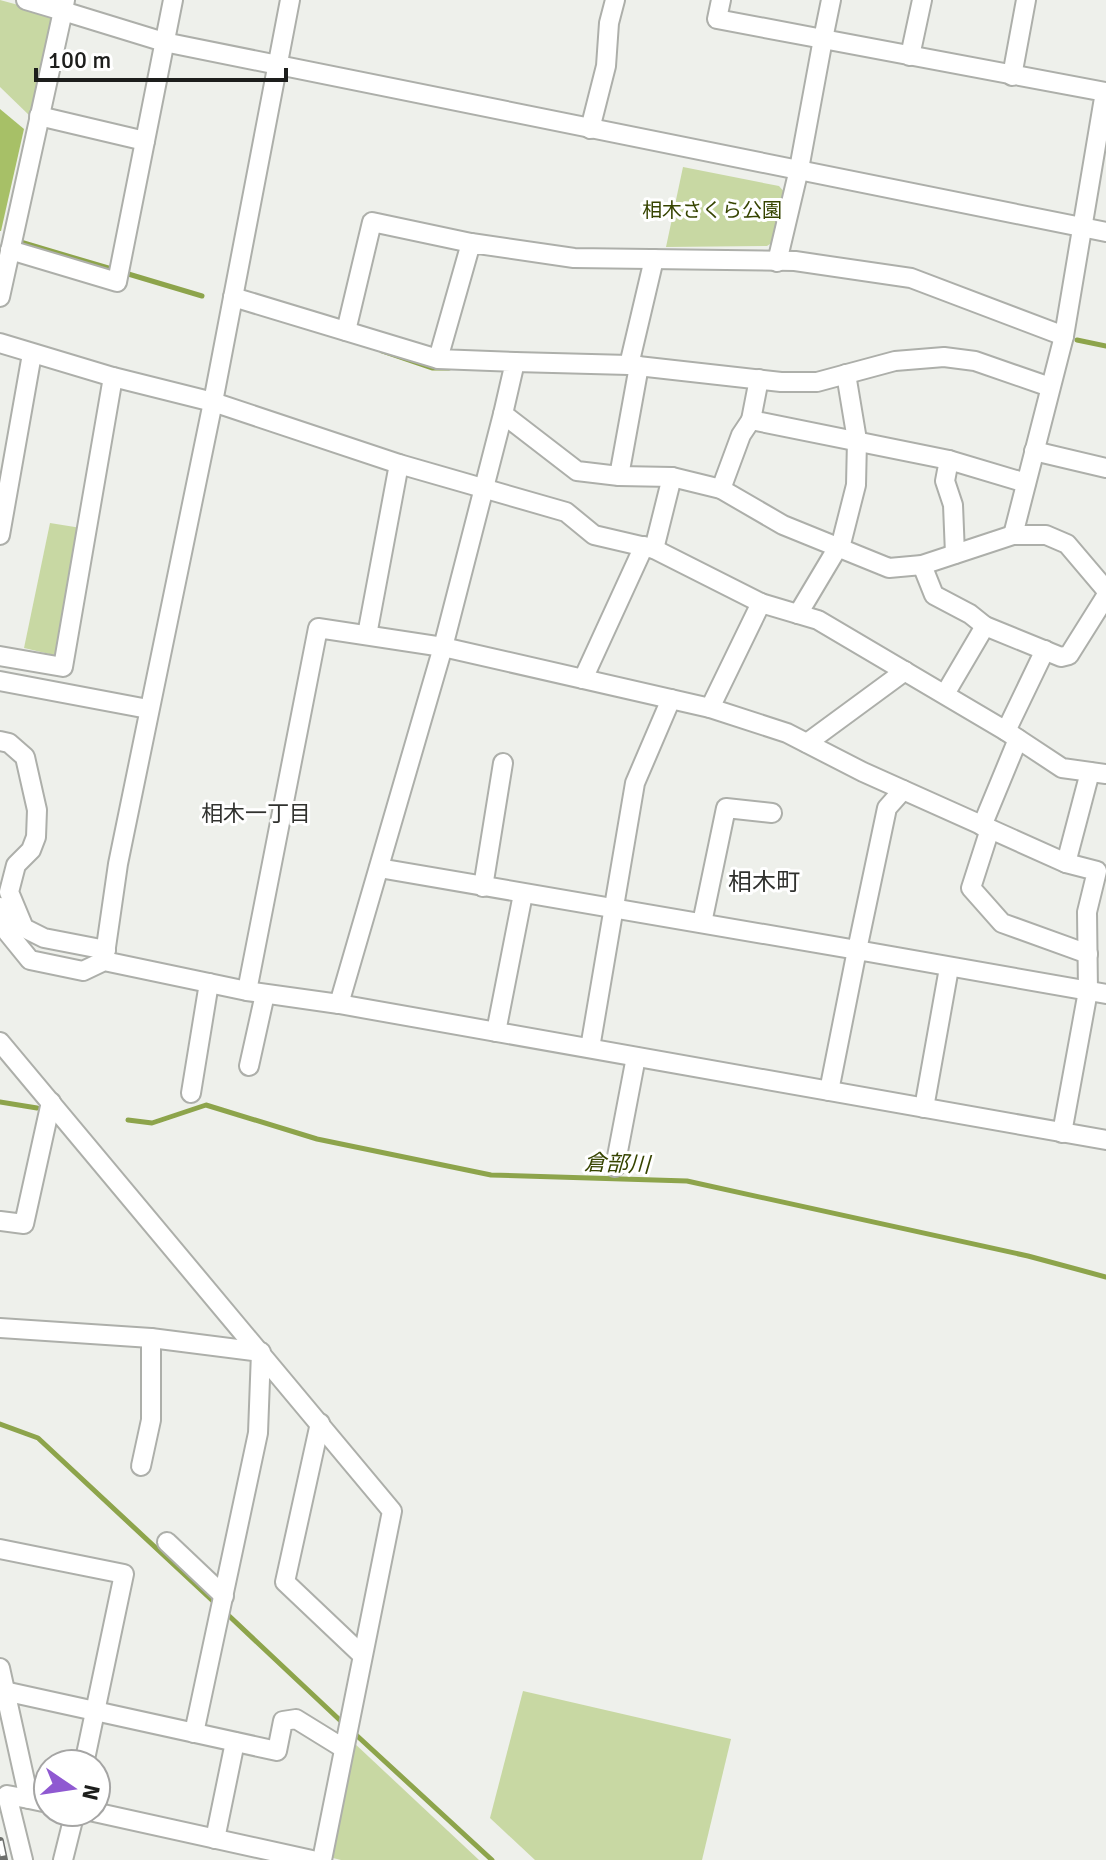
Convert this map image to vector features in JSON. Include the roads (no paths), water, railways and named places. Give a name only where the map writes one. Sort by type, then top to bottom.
[{"type":"street","points":[[26,0],[64,6],[164,42],[1106,232]]},
{"type":"street","points":[[10,250],[117,282],[173,0]]},
{"type":"street","points":[[0,907],[11,933],[30,960],[83,971],[105,956],[118,864],[213,402],[290,0]]},
{"type":"street","points":[[590,129],[606,66],[609,23],[615,0]]},
{"type":"street","points":[[721,0],[717,19],[1012,76],[1106,89],[1064,336],[1013,535]]},
{"type":"street","points":[[777,262],[799,169],[831,0]]},
{"type":"street","points":[[910,56],[922,0]]},
{"type":"street","points":[[1012,76],[1026,0]]},
{"type":"street","points":[[0,297],[64,6]]},
{"type":"street","points":[[39,116],[145,141]]},
{"type":"street","points":[[346,331],[372,222],[471,243],[574,258],[795,261],[911,278],[1064,336]]},
{"type":"street","points":[[438,359],[471,243]]},
{"type":"street","points":[[619,476],[634,366],[654,259]]},
{"type":"street","points":[[233,297],[438,359],[634,366],[817,382],[895,361],[944,357],[975,361],[1050,387]]},
{"type":"street","points":[[0,343],[113,377],[213,402],[399,464],[566,512],[594,535],[649,548],[761,603],[818,620],[945,694],[1062,768],[1098,773],[1066,863]]},
{"type":"street","points":[[0,535],[32,354]]},
{"type":"street","points":[[339,1004],[443,647],[515,362]]},
{"type":"street","points":[[798,614],[839,547],[856,485],[857,440],[846,374]]},
{"type":"street","points":[[0,656],[63,667],[113,377]]},
{"type":"street","points":[[721,489],[741,435],[751,420],[759,379]]},
{"type":"street","points":[[503,414],[577,471],[672,477],[721,489],[783,525],[889,568],[922,565],[1013,535],[1046,535],[1067,544],[1106,593],[1069,655],[1061,657],[985,626],[970,614],[934,595],[922,565]]},
{"type":"street","points":[[751,420],[949,460],[1026,483]]},
{"type":"street","points":[[1034,451],[1106,468]]},
{"type":"street","points":[[949,460],[945,481],[953,505],[955,554]]},
{"type":"street","points":[[367,635],[399,464]]},
{"type":"street","points":[[583,679],[649,548],[672,477]]},
{"type":"street","points":[[710,708],[761,603]]},
{"type":"street","points":[[945,694],[985,626]]},
{"type":"street","points":[[249,1066],[256,992],[318,628],[443,647],[710,708],[787,733],[986,828],[1066,863],[1102,872],[1087,912],[1097,926],[1088,954],[1097,993],[1062,1133]]},
{"type":"street","points":[[1045,650],[1012,735],[971,888],[1002,923],[1088,954]]},
{"type":"street","points":[[807,743],[905,671]]},
{"type":"street","points":[[0,681],[148,709]]},
{"type":"street","points":[[590,1048],[635,783],[671,699]]},
{"type":"street","points":[[0,741],[9,743],[25,757],[37,810],[36,837],[31,850],[8,865],[11,933]]},
{"type":"street","points":[[483,887],[503,763]]},
{"type":"street","points":[[829,1091],[887,808],[903,790]]},
{"type":"street","points":[[702,923],[726,808],[772,813]]},
{"type":"street","points":[[379,868],[1097,993]]},
{"type":"street","points":[[496,1032],[523,894]]},
{"type":"street","points":[[11,933],[44,938],[209,983],[256,992],[339,1004],[1106,1140]]},
{"type":"street","points":[[924,1108],[949,968]]},
{"type":"street","points":[[191,1093],[209,983]]},
{"type":"street","points":[[0,1042],[392,1511],[322,1860]]},
{"type":"street","points":[[615,1167],[636,1057]]},
{"type":"street","points":[[0,1221],[24,1224],[51,1102]]},
{"type":"street","points":[[0,1328],[151,1338],[261,1352]]},
{"type":"street","points":[[141,1466],[151,1420],[151,1338]]},
{"type":"street","points":[[194,1733],[258,1433],[261,1352]]},
{"type":"street","points":[[320,1423],[285,1582],[362,1655]]},
{"type":"street","points":[[167,1542],[224,1596]]},
{"type":"street","points":[[0,1549],[124,1574],[87,1748]]},
{"type":"street","points":[[0,1668],[29,1799]]},
{"type":"street","points":[[4,1691],[277,1751],[283,1721],[296,1719],[346,1734]]},
{"type":"street","points":[[215,1839],[235,1742]]},
{"type":"street","points":[[23,1860],[7,1795],[32,1800]]},
{"type":"street","points":[[112,1816],[312,1860]]},
{"type":"street","points":[[63,1860],[71,1828]]},
{"type":"waterway","points":[[17,241],[115,270]]},
{"type":"waterway","points":[[125,273],[202,296]]},
{"type":"waterway","points":[[1077,340],[1106,346]]},
{"type":"waterway","points":[[382,351],[432,368],[449,368]]},
{"type":"waterway","points":[[0,1102],[37,1108]]},
{"type":"waterway","name":"倉部川","points":[[128,1120],[152,1123],[206,1105],[317,1139],[491,1175],[687,1181],[1028,1256],[1106,1277]]},
{"type":"waterway","points":[[0,1424],[38,1438],[215,1603]]},
{"type":"waterway","points":[[226,1613],[344,1724]]},
{"type":"waterway","points":[[354,1733],[492,1860]]},
{"type":"railway","points":[[0,1841],[4,1860]]},
{"type":"district","name":"相木一丁目","points":[[256,813]]},
{"type":"district","name":"相木町","points":[[764,882]]},
{"type":"park label","name":"相木さくら公園","points":[[712,210]]}]
